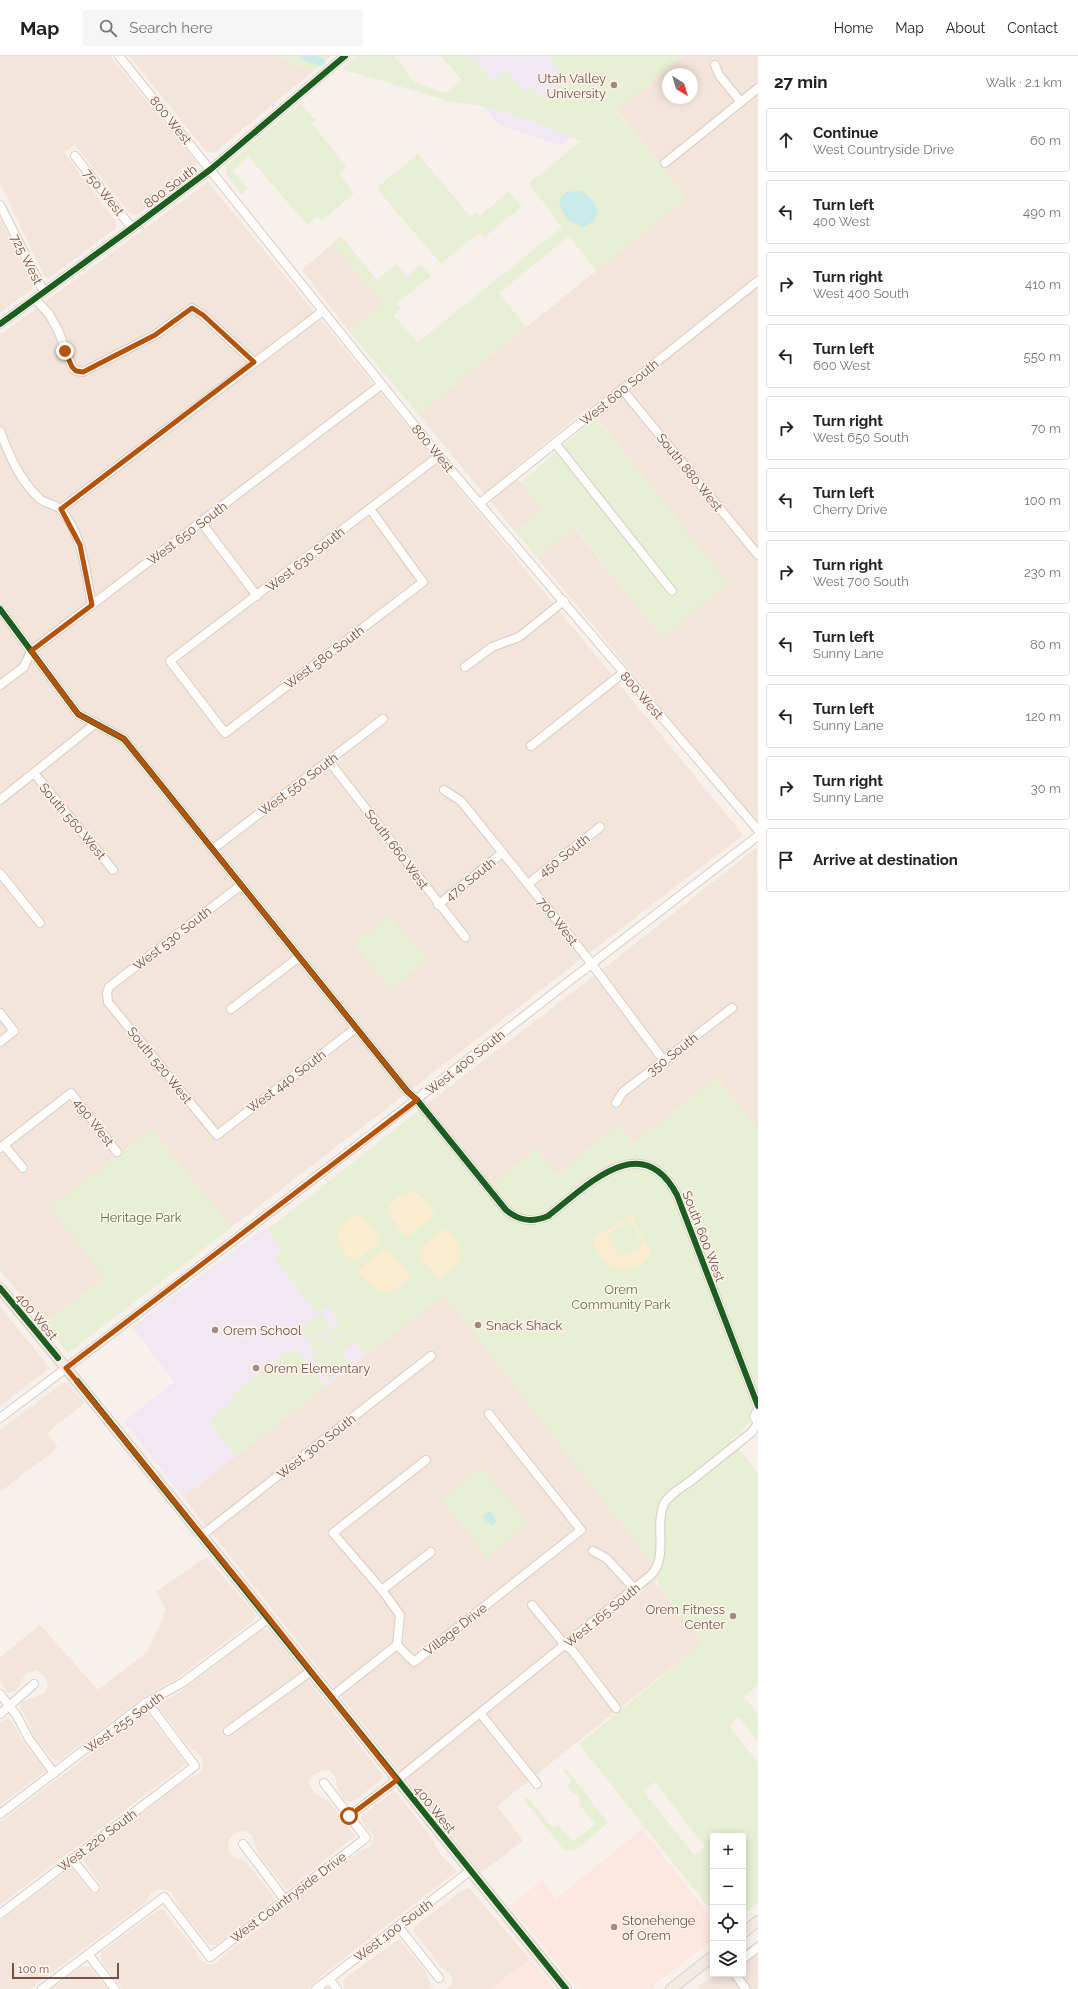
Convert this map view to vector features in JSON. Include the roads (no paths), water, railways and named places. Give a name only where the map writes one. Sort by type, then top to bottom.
[{"type":"main road","name":"400 West","points":[[0,1288],[311,1670],[397,1780],[566,1989]]},
{"type":"main road","points":[[746,1931],[758,1921]]},
{"type":"main road","points":[[671,1989],[710,1958]]},
{"type":"street","name":"800 West","points":[[119,56],[211,169],[381,385],[439,456],[758,830]]},
{"type":"street","name":"800 South","points":[[0,324],[211,169],[345,56]]},
{"type":"street","points":[[716,64],[719,75],[740,102]]},
{"type":"street","points":[[665,163],[758,88]]},
{"type":"street","name":"750 West","points":[[75,156],[132,228]]},
{"type":"street","name":"725 West","points":[[0,205],[44,292]]},
{"type":"street","name":"West 600 South","points":[[480,503],[758,281]]},
{"type":"street","points":[[35,299],[50,314],[58,330],[72,367],[76,371],[83,372],[155,335],[192,308],[203,315],[254,362]]},
{"type":"street","points":[[61,509],[323,311]]},
{"type":"street","name":"West 650 South","points":[[0,685],[24,666],[31,651],[381,385]]},
{"type":"street","name":"South 880 West","points":[[622,389],[758,555]]},
{"type":"street","points":[[0,431],[9,456],[28,486],[41,500],[61,509],[80,545],[92,605]]},
{"type":"street","points":[[555,443],[672,590]]},
{"type":"street","name":"West 630 South","points":[[170,661],[439,456]]},
{"type":"street","name":"West 580 South","points":[[170,661],[225,733],[423,582],[370,509]]},
{"type":"street","points":[[201,522],[257,596]]},
{"type":"street","points":[[465,667],[492,647],[519,637],[564,601]]},
{"type":"street","name":"South 600 West","points":[[0,608],[78,714],[124,739],[407,1091],[417,1100],[506,1210],[520,1219],[531,1221],[548,1216],[604,1172],[613,1168],[634,1164],[651,1168],[663,1175],[677,1195],[758,1408]]},
{"type":"street","points":[[530,746],[623,673]]},
{"type":"street","name":"West 550 South","points":[[213,850],[383,719]]},
{"type":"street","points":[[0,800],[96,723]]},
{"type":"street","name":"South 660 West","points":[[329,761],[438,905],[465,937]]},
{"type":"street","name":"South 560 West","points":[[34,773],[113,870]]},
{"type":"street","name":"700 West","points":[[444,790],[461,801],[591,963],[664,1061]]},
{"type":"street","name":"450 South","points":[[528,884],[600,827]]},
{"type":"street","name":"West 400 South","points":[[0,1418],[417,1100],[591,963],[758,836]]},
{"type":"street","name":"470 South","points":[[438,905],[502,853]]},
{"type":"street","points":[[0,873],[40,923]]},
{"type":"street","name":"West 530 South","points":[[107,993],[109,987],[241,885]]},
{"type":"street","points":[[231,1009],[299,957]]},
{"type":"street","name":"South 520 West","points":[[107,993],[108,1002],[216,1135]]},
{"type":"street","name":"350 South","points":[[616,1103],[623,1092],[732,1008]]},
{"type":"street","points":[[0,1013],[14,1031],[0,1042]]},
{"type":"street","name":"West 440 South","points":[[216,1135],[356,1028]]},
{"type":"street","name":"490 West","points":[[2,1146],[70,1092],[117,1152]]},
{"type":"street","points":[[2,1146],[23,1168]]},
{"type":"street","name":"West 300 South","points":[[201,1536],[431,1356]]},
{"type":"street","name":"West 165 South","points":[[397,1780],[658,1568],[662,1537],[661,1517],[664,1504],[681,1488],[752,1432],[758,1423],[754,1416],[758,1408]]},
{"type":"street","name":"Village Drive","points":[[397,1645],[414,1662],[581,1530],[490,1414]]},
{"type":"street","points":[[331,1697],[397,1645],[400,1615],[382,1590],[333,1533],[426,1460]]},
{"type":"street","points":[[593,1551],[606,1558],[634,1588]]},
{"type":"street","points":[[382,1590],[431,1552]]},
{"type":"street","points":[[532,1605],[565,1645],[572,1650],[616,1708]]},
{"type":"street","name":"West 255 South","points":[[0,1814],[147,1702],[182,1683],[269,1618]]},
{"type":"street","points":[[228,1731],[311,1670]]},
{"type":"street","points":[[0,1714],[9,1704],[34,1684]]},
{"type":"street","points":[[0,1694],[9,1704],[29,1739],[54,1773]]},
{"type":"street","name":"West 220 South","points":[[0,1914],[195,1766],[147,1702]]},
{"type":"street","points":[[480,1713],[537,1784]]},
{"type":"street","points":[[324,1783],[349,1816],[397,1780]]},
{"type":"street","name":"West Countryside Drive","points":[[88,1954],[164,1897],[210,1957],[366,1838],[349,1816]]},
{"type":"street","points":[[243,1844],[285,1900]]},
{"type":"street","points":[[72,1859],[95,1888]]},
{"type":"street","name":"West 100 South","points":[[316,1989],[470,1871]]},
{"type":"street","points":[[398,1926],[439,1978]]},
{"type":"street","points":[[746,1957],[758,1947]]},
{"type":"street","points":[[42,1989],[88,1954],[115,1989]]},
{"type":"street","points":[[737,1977],[746,1989]]},
{"type":"street","points":[[329,1979],[337,1989]]},
{"type":"water","points":[[580,191],[590,197],[598,210],[594,221],[583,227],[566,218],[559,201],[566,192]]},
{"type":"water","points":[[490,1511],[497,1522],[492,1526],[484,1519],[483,1515]]},
{"type":"waterway","points":[[304,56],[321,62]]},
{"type":"place","name":"Utah Valley University","points":[[614,85]]},
{"type":"place","name":"Snack Shack","points":[[478,1325]]},
{"type":"place","name":"Orem School","points":[[215,1330]]},
{"type":"place","name":"Orem Elementary","points":[[256,1368]]},
{"type":"place","name":"Orem Fitness Center","points":[[733,1616]]},
{"type":"place","name":"Stonehenge of Orem","points":[[614,1927]]},
{"type":"park label","name":"Heritage Park","points":[[141,1217]]},
{"type":"park label","name":"Orem Community Park","points":[[621,1296]]}]
